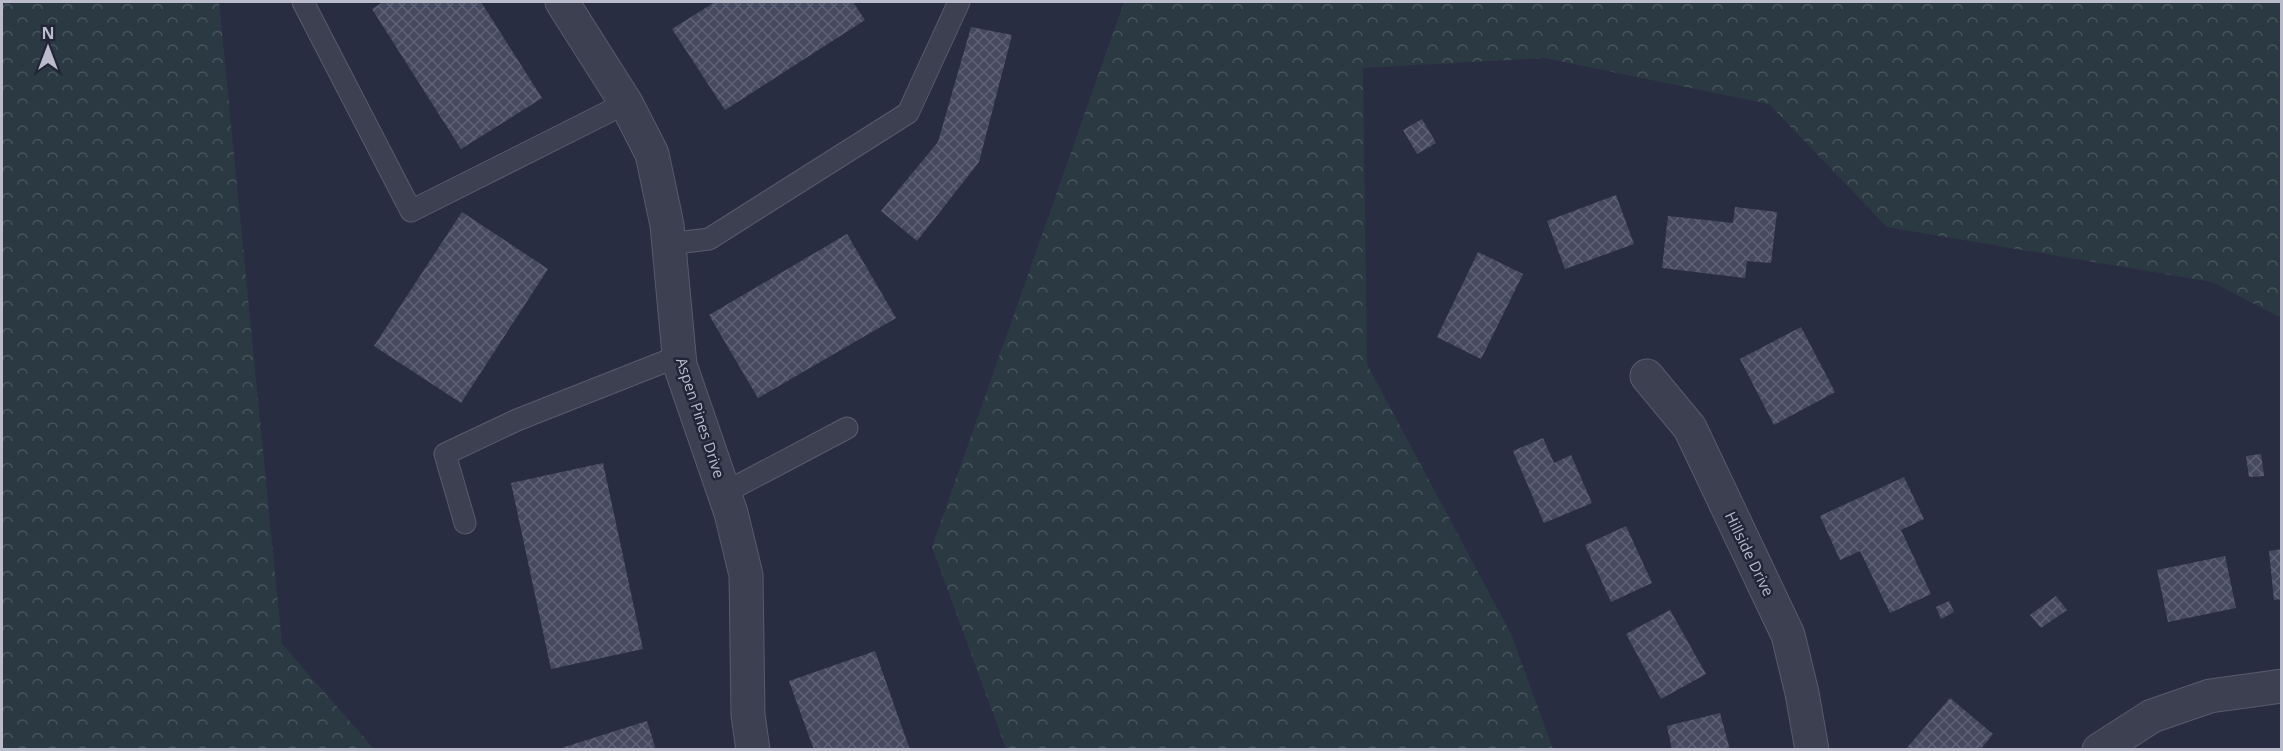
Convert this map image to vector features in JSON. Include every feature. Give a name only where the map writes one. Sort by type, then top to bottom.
[{"type":"street","name":"Aspen Pines Drive","points":[[562,2],[626,103],[651,154],[667,225],[680,365],[724,493],[746,575],[748,715],[753,750]]},
{"type":"street","name":"Hillside Drive","points":[[1647,376],[1690,428],[1788,635],[1803,693],[1812,750]]},
{"type":"street","points":[[2099,750],[2152,716],[2210,696],[2282,686]]},
{"type":"lane","points":[[303,2],[411,211],[626,103]]},
{"type":"lane","points":[[668,244],[709,239],[908,113],[959,2]]},
{"type":"lane","points":[[465,523],[446,454],[516,420],[679,356]]},
{"type":"lane","points":[[724,493],[847,428]]},
{"type":"green space","points":[[2,2],[219,2],[282,644],[374,749],[2,749]]},
{"type":"green space","points":[[1124,2],[2281,2],[2281,318],[2212,282],[1887,227],[1769,104],[1544,58],[1363,68],[1367,364],[1511,634],[1553,749],[1006,749],[932,547]]},
{"type":"building","points":[[383,2],[481,2],[542,98],[461,149],[372,9]]},
{"type":"building","points":[[715,2],[853,2],[865,20],[725,110],[672,29]]},
{"type":"building","points":[[971,27],[1012,35],[979,162],[917,241],[881,211],[938,142]]},
{"type":"building","points":[[1422,119],[1436,143],[1417,154],[1403,130]]},
{"type":"building","points":[[1616,195],[1634,244],[1565,269],[1547,221]]},
{"type":"building","points":[[1735,207],[1777,212],[1771,263],[1747,261],[1745,278],[1662,268],[1668,216],[1733,223]]},
{"type":"building","points":[[462,212],[548,269],[461,403],[374,346]]},
{"type":"building","points":[[847,234],[896,318],[758,398],[709,315]]},
{"type":"building","points":[[1478,252],[1523,274],[1481,359],[1437,337]]},
{"type":"building","points":[[1801,327],[1835,392],[1774,425],[1740,359]]},
{"type":"building","points":[[1543,438],[1554,463],[1571,455],[1592,503],[1544,523],[1513,451]]},
{"type":"building","points":[[2261,454],[2264,476],[2249,477],[2246,456]]},
{"type":"building","points":[[603,463],[643,649],[551,669],[511,483]]},
{"type":"building","points":[[1904,477],[1924,519],[1901,530],[1931,594],[1890,613],[1860,551],[1840,560],[1820,516]]},
{"type":"building","points":[[1626,526],[1652,583],[1611,602],[1585,545]]},
{"type":"building","points":[[2282,549],[2282,599],[2274,600],[2269,551]]},
{"type":"building","points":[[2225,556],[2236,608],[2168,622],[2157,570]]},
{"type":"building","points":[[2056,596],[2067,610],[2041,628],[2030,615]]},
{"type":"building","points":[[1949,601],[1954,612],[1941,619],[1936,607]]},
{"type":"building","points":[[1670,610],[1706,674],[1661,699],[1626,634]]},
{"type":"building","points":[[875,651],[910,750],[814,750],[789,681]]},
{"type":"building","points":[[1950,698],[1993,734],[1980,750],[1905,750]]},
{"type":"building","points":[[1720,713],[1730,750],[1672,750],[1667,726]]},
{"type":"building","points":[[647,721],[656,750],[558,750],[558,749]]}]
